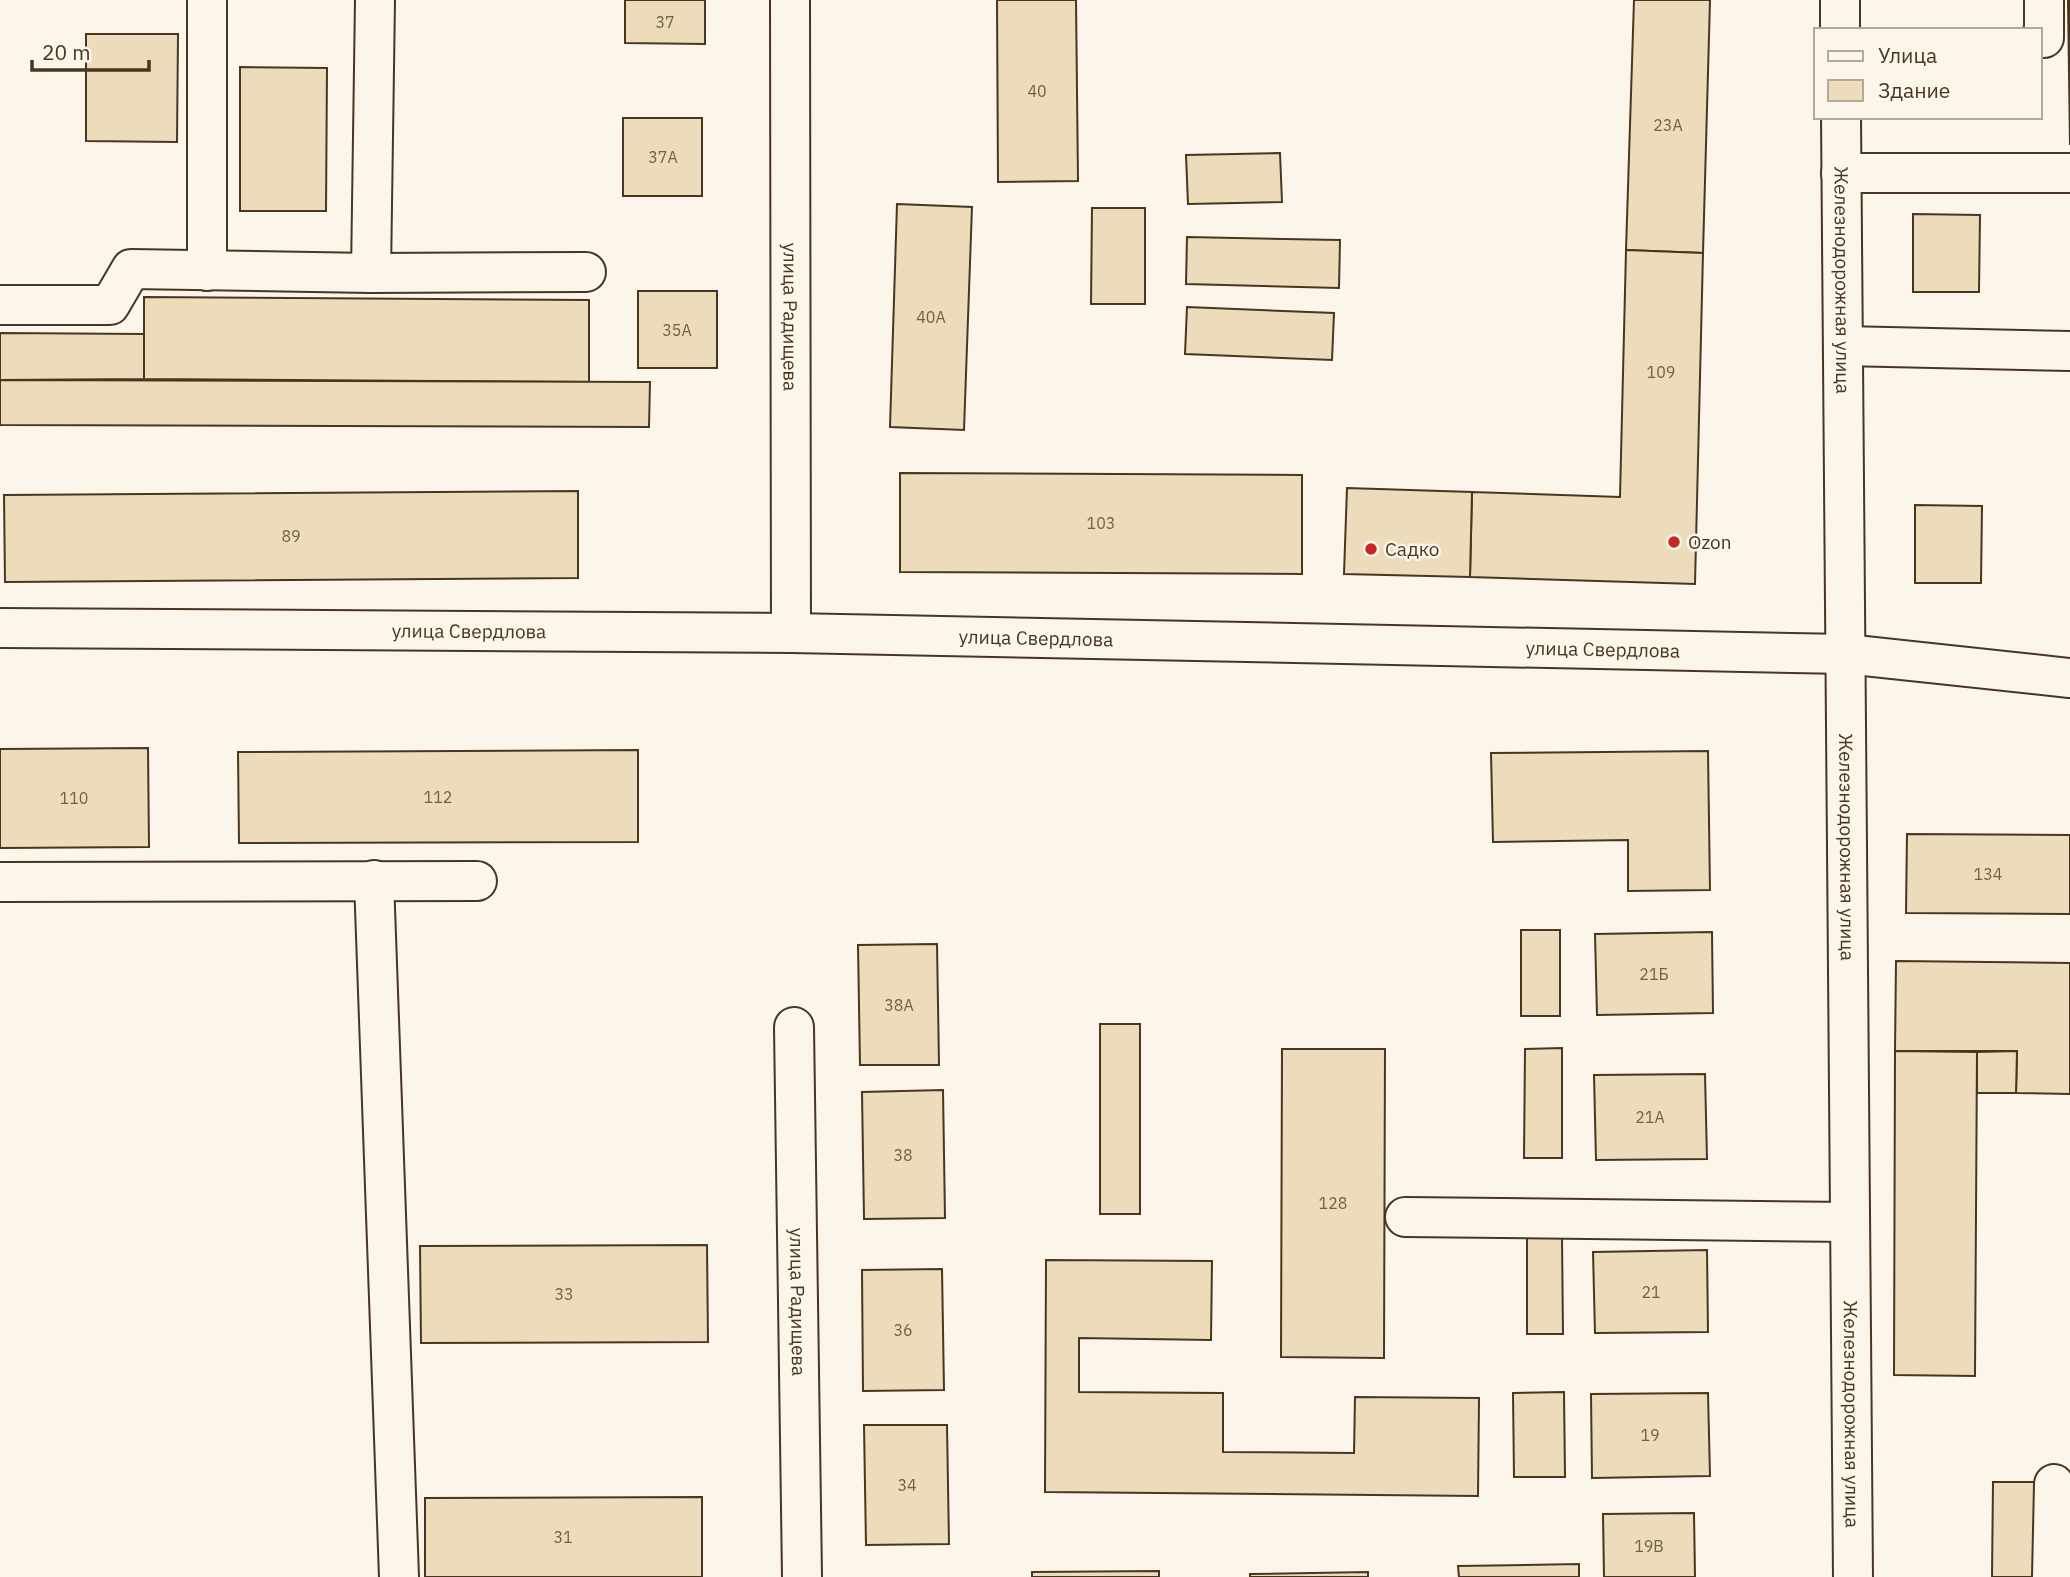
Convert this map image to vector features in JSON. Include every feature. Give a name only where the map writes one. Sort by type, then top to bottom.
[{"type":"street","points":[[207,0],[207,271]]},
{"type":"street","points":[[371,273],[375,0]]},
{"type":"street","name":"улица Радищева","points":[[790,0],[791,633]]},
{"type":"street","points":[[1840,0],[1840,28]]},
{"type":"street","points":[[2042,38],[2045,0]]},
{"type":"street","name":"Железнодорожная улица","points":[[1841,119],[1853,1577]]},
{"type":"street","points":[[1841,173],[2070,173]]},
{"type":"street","points":[[0,305],[110,304],[131,269],[371,273],[586,272]]},
{"type":"street","points":[[1843,346],[2070,351]]},
{"type":"street","name":"улица Свердлова","points":[[0,628],[791,633],[1846,654],[2070,678]]},
{"type":"street","points":[[374,880],[399,1577]]},
{"type":"street","points":[[0,882],[477,880]]},
{"type":"street","name":"улица Радищева","points":[[794,1027],[802,1577]]},
{"type":"street","points":[[1405,1217],[1850,1222]]},
{"type":"street","points":[[2052,1577],[2054,1484]]},
{"type":"building","points":[[625,0],[705,0],[705,44],[625,43]]},
{"type":"building","points":[[997,0],[1076,0],[1078,181],[998,182]]},
{"type":"building","points":[[1634,0],[1710,0],[1703,253],[1626,250]]},
{"type":"building","points":[[2068,0],[2070,0],[2070,145]]},
{"type":"building","points":[[86,34],[178,34],[177,142],[86,141]]},
{"type":"building","points":[[240,67],[327,68],[326,211],[240,211]]},
{"type":"building","points":[[623,118],[702,118],[702,196],[623,196]]},
{"type":"building","points":[[1280,153],[1282,202],[1188,204],[1186,155]]},
{"type":"building","points":[[897,204],[972,207],[964,430],[890,427]]},
{"type":"building","points":[[1092,208],[1145,208],[1145,304],[1091,304]]},
{"type":"building","points":[[1913,214],[1980,215],[1979,292],[1913,292]]},
{"type":"building","points":[[1187,237],[1340,240],[1339,288],[1186,284]]},
{"type":"building","points":[[1626,250],[1703,253],[1695,584],[1470,577],[1472,492],[1620,497]]},
{"type":"building","points":[[638,291],[717,291],[717,368],[638,368]]},
{"type":"building","points":[[144,297],[589,300],[589,382],[144,379]]},
{"type":"building","points":[[1187,307],[1334,313],[1332,360],[1185,354]]},
{"type":"building","points":[[0,333],[144,334],[144,379],[0,380]]},
{"type":"building","points":[[0,380],[650,382],[649,427],[0,425]]},
{"type":"building","points":[[900,473],[1302,475],[1302,574],[900,572]]},
{"type":"building","points":[[1347,488],[1472,492],[1470,577],[1344,574]]},
{"type":"building","points":[[578,491],[578,578],[5,582],[4,495]]},
{"type":"building","points":[[1915,505],[1982,506],[1981,583],[1915,583]]},
{"type":"building","points":[[148,748],[149,847],[0,848],[0,749]]},
{"type":"building","points":[[638,750],[638,842],[239,843],[238,752]]},
{"type":"building","points":[[1708,751],[1710,890],[1628,891],[1628,840],[1493,842],[1491,753]]},
{"type":"building","points":[[1907,834],[2070,835],[2070,914],[1906,913]]},
{"type":"building","points":[[1521,930],[1560,930],[1560,1016],[1521,1016]]},
{"type":"building","points":[[1712,932],[1713,1013],[1597,1015],[1595,934]]},
{"type":"building","points":[[937,944],[939,1065],[860,1065],[858,945]]},
{"type":"building","points":[[1896,961],[2070,963],[2070,1094],[2016,1093],[2017,1051],[1895,1051]]},
{"type":"building","points":[[1100,1024],[1140,1024],[1140,1214],[1100,1214]]},
{"type":"building","points":[[1562,1048],[1562,1158],[1524,1158],[1525,1049]]},
{"type":"building","points":[[1282,1049],[1385,1049],[1384,1358],[1281,1357]]},
{"type":"building","points":[[1895,1051],[1977,1052],[1975,1376],[1894,1375]]},
{"type":"building","points":[[2017,1051],[2016,1093],[1977,1093],[1977,1052]]},
{"type":"building","points":[[1705,1074],[1707,1159],[1596,1160],[1594,1075]]},
{"type":"building","points":[[943,1090],[945,1218],[864,1219],[862,1092]]},
{"type":"building","points":[[1527,1237],[1562,1237],[1563,1334],[1527,1334]]},
{"type":"building","points":[[707,1245],[708,1342],[421,1343],[420,1246]]},
{"type":"building","points":[[1707,1250],[1708,1332],[1595,1333],[1593,1252]]},
{"type":"building","points":[[1046,1260],[1212,1261],[1211,1340],[1079,1338],[1079,1392],[1223,1393],[1223,1452],[1354,1453],[1355,1397],[1479,1398],[1478,1496],[1045,1492]]},
{"type":"building","points":[[942,1269],[944,1390],[863,1391],[862,1270]]},
{"type":"building","points":[[1564,1392],[1565,1477],[1514,1477],[1513,1393]]},
{"type":"building","points":[[1708,1393],[1710,1476],[1592,1478],[1591,1394]]},
{"type":"building","points":[[864,1425],[947,1425],[949,1544],[866,1545]]},
{"type":"building","points":[[1993,1482],[2038,1482],[2038,1577],[1992,1577]]},
{"type":"building","points":[[702,1497],[702,1577],[425,1577],[425,1498]]},
{"type":"building","points":[[1694,1513],[1695,1577],[1604,1577],[1603,1514]]},
{"type":"building","points":[[1579,1564],[1579,1577],[1459,1577],[1458,1566]]},
{"type":"building","points":[[1159,1571],[1159,1577],[1032,1577],[1032,1572]]},
{"type":"building","points":[[1368,1572],[1368,1577],[1250,1577],[1250,1574]]},
{"type":"place","name":"Ozon","points":[[1674,542]]},
{"type":"place","name":"Садко","points":[[1371,549]]}]
